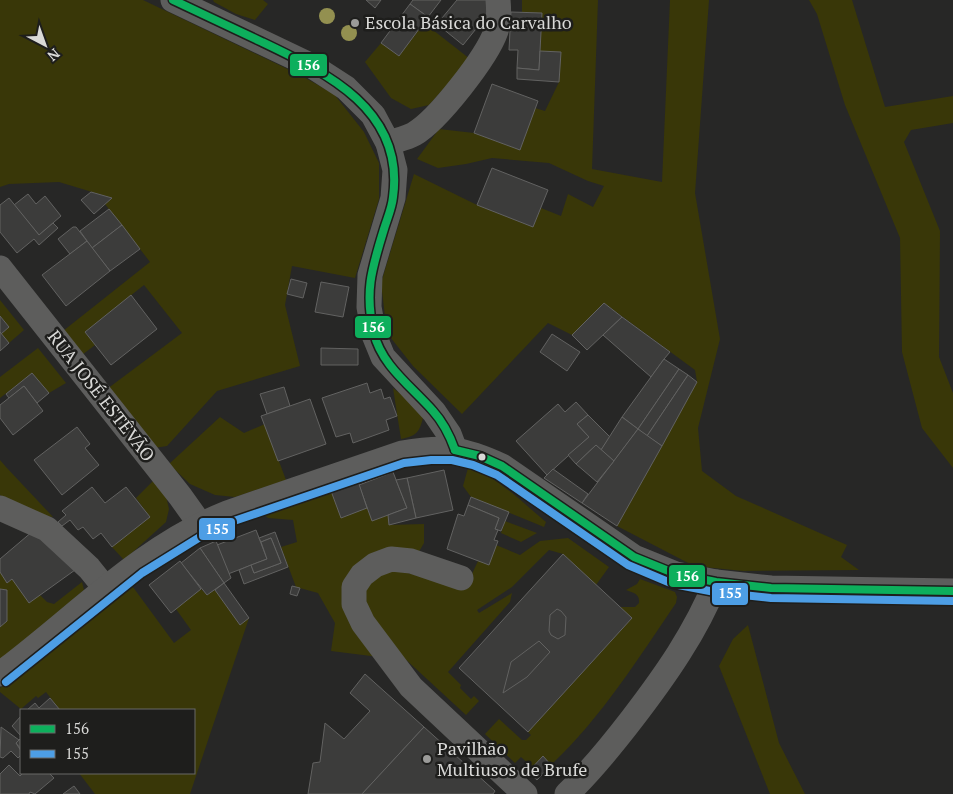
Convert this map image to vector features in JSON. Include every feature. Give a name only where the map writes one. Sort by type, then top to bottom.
[{"type":"street","points":[[173,0],[312,66],[346,88],[373,115],[388,142],[395,170],[393,198],[370,275],[369,307],[374,335],[383,357],[434,412],[449,434],[456,450]]},
{"type":"street","points":[[388,142],[414,134],[438,114],[468,77],[488,48],[496,30],[499,12],[498,0]]},
{"type":"street","name":"RUA JOSÉ ESTÊVÃO","points":[[0,268],[200,524]]},
{"type":"street","points":[[0,674],[160,548],[200,524],[402,453],[431,448],[456,450],[480,456],[502,466],[634,556],[676,574],[716,582],[772,588],[953,591]]},
{"type":"street","points":[[0,508],[48,529],[89,568],[106,589]]},
{"type":"street","points":[[461,578],[411,561],[391,559],[375,565],[362,576],[354,587],[354,604],[363,623],[411,687],[525,794]]},
{"type":"street","points":[[567,794],[583,779],[652,692],[683,648],[705,610],[716,582]]},
{"type":"shaded area","points":[[0,0],[143,0],[300,75],[334,94],[364,132],[379,163],[379,199],[355,278],[292,266],[285,305],[300,366],[217,391],[167,446],[154,448],[107,389],[182,333],[144,285],[85,332],[95,345],[82,355],[63,331],[150,262],[105,204],[112,198],[59,182],[9,184],[0,187]]},
{"type":"shaded area","points":[[213,0],[263,0],[268,4],[255,20],[236,14]]},
{"type":"shaded area","points":[[522,0],[598,0],[592,169],[662,182],[670,0],[709,0],[695,193],[720,339],[698,428],[702,471],[736,496],[847,545],[841,557],[859,570],[743,571],[694,566],[617,526],[697,382],[695,370],[604,303],[572,335],[548,323],[462,414],[413,366],[387,333],[381,283],[414,174],[477,205],[533,227],[541,208],[561,216],[568,194],[593,207],[604,186],[588,181],[549,163],[492,158],[438,168],[417,159],[439,129],[474,133],[520,150],[535,108],[545,111],[559,82],[540,51],[542,14],[522,12]]},
{"type":"shaded area","points":[[809,0],[852,0],[885,107],[953,96],[953,123],[911,130],[904,142],[940,231],[939,357],[953,393],[953,468],[922,428],[902,352],[900,238],[845,105],[817,14]]},
{"type":"shaded area","points":[[424,23],[470,59],[429,105],[411,109],[391,98],[365,62],[381,43],[399,56]]},
{"type":"shaded area","points":[[0,300],[24,330],[9,343],[1,334],[9,327],[0,316]]},
{"type":"shaded area","points":[[38,348],[66,383],[49,393],[32,373],[0,398],[0,377]]},
{"type":"shaded area","points":[[393,388],[415,405],[423,418],[416,433],[410,437],[401,439]]},
{"type":"shaded area","points":[[220,417],[244,433],[265,424],[286,480],[235,497],[215,495],[190,484],[169,464]]},
{"type":"shaded area","points":[[0,460],[53,517],[30,514],[0,495]]},
{"type":"shaded area","points":[[468,468],[488,476],[509,490],[546,522],[544,527],[471,497],[463,486]]},
{"type":"shaded area","points":[[153,481],[166,496],[169,509],[166,522],[124,560],[112,547],[150,517],[136,498]]},
{"type":"shaded area","points":[[330,486],[341,518],[367,508],[372,520],[388,515],[389,525],[424,524],[424,543],[417,555],[358,568],[379,657],[331,651],[335,623],[318,593],[296,587],[281,547],[297,542],[293,520],[268,518],[259,510]]},
{"type":"shaded area","points":[[505,521],[537,533],[521,542],[501,533]]},
{"type":"shaded area","points":[[568,538],[609,567],[596,585],[563,554],[549,550],[512,587],[477,610],[479,613],[512,593],[510,602],[448,672],[471,699],[474,696],[479,701],[466,715],[389,644],[364,605],[366,580],[390,568],[465,589],[478,561],[496,545],[520,555],[540,541]]},
{"type":"shaded area","points":[[0,572],[7,583],[12,579],[29,602],[40,595],[47,602],[54,604],[82,582],[84,590],[0,661],[0,627],[7,621],[7,590],[0,589]]},
{"type":"shaded area","points":[[640,579],[675,592],[677,597],[676,603],[603,708],[551,765],[543,757],[532,767],[521,757],[515,763],[485,734],[499,719],[522,740],[526,740],[531,735],[528,732],[632,618],[620,607],[635,607],[639,603],[634,593],[626,590],[637,584]]},
{"type":"shaded area","points":[[130,583],[174,643],[191,630],[176,609],[201,589],[207,595],[215,590],[240,625],[249,618],[190,794],[95,794],[80,774],[195,774],[195,709],[59,709],[46,692],[38,698],[36,696],[21,709],[0,692],[0,688]]},
{"type":"shaded area","points":[[748,625],[779,743],[805,794],[770,794],[719,666],[733,639]]},
{"type":"building","points":[[366,0],[381,0],[375,8]]},
{"type":"building","points":[[413,0],[441,0],[428,17],[410,4]]},
{"type":"building","points":[[457,0],[489,0],[492,9],[463,45],[437,24]]},
{"type":"building","points":[[410,4],[428,17],[399,56],[381,43]]},
{"type":"building","points":[[511,12],[542,13],[539,70],[517,68],[518,50],[509,50]]},
{"type":"building","points":[[540,51],[561,52],[559,82],[517,79],[517,68],[539,70]]},
{"type":"building","points":[[492,84],[538,101],[520,150],[474,133]]},
{"type":"building","points":[[492,168],[548,190],[533,227],[477,205]]},
{"type":"building","points":[[91,192],[112,198],[94,214],[81,200]]},
{"type":"building","points":[[28,194],[36,204],[45,196],[61,216],[39,235],[14,205]]},
{"type":"building","points":[[9,198],[39,235],[53,223],[58,228],[39,245],[34,239],[17,253],[0,232],[0,205]]},
{"type":"building","points":[[109,209],[122,225],[92,248],[80,231]]},
{"type":"building","points":[[122,225],[140,249],[110,271],[92,248]]},
{"type":"building","points":[[73,227],[76,227],[87,241],[70,254],[58,239]]},
{"type":"building","points":[[87,241],[110,271],[66,306],[42,275]]},
{"type":"building","points":[[291,279],[307,283],[303,298],[287,294]]},
{"type":"building","points":[[321,282],[349,287],[343,317],[315,312]]},
{"type":"building","points":[[131,295],[157,329],[111,365],[85,332]]},
{"type":"building","points":[[604,303],[622,317],[587,350],[572,335]]},
{"type":"building","points":[[0,316],[9,327],[1,334],[0,332]]},
{"type":"building","points":[[622,317],[670,352],[651,377],[603,335]]},
{"type":"building","points":[[0,332],[9,343],[0,351]]},
{"type":"building","points":[[552,334],[580,352],[567,371],[540,352]]},
{"type":"building","points":[[321,348],[358,349],[358,365],[321,365]]},
{"type":"building","points":[[664,359],[679,369],[638,429],[622,417]]},
{"type":"building","points":[[679,369],[688,375],[647,436],[638,429]]},
{"type":"building","points":[[32,373],[49,393],[37,403],[24,386],[9,398],[6,394]]},
{"type":"building","points":[[688,375],[697,382],[662,446],[647,436]]},
{"type":"building","points":[[367,383],[370,393],[381,389],[384,399],[390,397],[397,416],[386,420],[389,430],[353,443],[350,433],[336,437],[322,398]]},
{"type":"building","points":[[24,386],[43,411],[13,435],[0,418],[0,405]]},
{"type":"building","points":[[284,387],[290,406],[267,414],[260,394]]},
{"type":"building","points":[[310,399],[326,444],[278,461],[261,416]]},
{"type":"building","points":[[576,402],[588,415],[577,424],[589,437],[547,475],[516,441],[558,404],[565,412]]},
{"type":"building","points":[[588,415],[610,437],[601,450],[596,445],[576,464],[568,455],[589,437],[577,424]]},
{"type":"building","points":[[622,417],[638,429],[614,461],[601,450]]},
{"type":"building","points":[[77,427],[90,444],[85,448],[99,465],[62,495],[34,460]]},
{"type":"building","points":[[638,429],[662,446],[617,526],[582,503]]},
{"type":"building","points":[[596,445],[614,461],[597,482],[576,464]]},
{"type":"building","points":[[553,469],[588,494],[582,503],[544,478]]},
{"type":"building","points":[[444,470],[453,510],[416,518],[407,478]]},
{"type":"building","points":[[393,472],[407,508],[372,521],[359,485]]},
{"type":"building","points":[[407,478],[416,518],[389,525],[388,515],[407,508],[396,480]]},
{"type":"building","points":[[358,481],[367,508],[341,518],[331,491]]},
{"type":"building","points":[[92,487],[105,503],[126,487],[150,517],[112,547],[101,533],[93,539],[83,527],[78,530],[70,520],[62,526],[58,522],[66,515],[62,511]]},
{"type":"building","points":[[471,497],[509,512],[501,531],[495,529],[499,518],[468,505]]},
{"type":"building","points":[[468,505],[499,518],[495,529],[498,530],[494,540],[498,541],[489,565],[447,549],[458,514],[464,516]]},
{"type":"building","points":[[256,530],[267,559],[228,574],[217,545]]},
{"type":"building","points":[[33,531],[75,570],[29,603],[12,579],[7,583],[0,572],[0,559]]},
{"type":"building","points":[[275,532],[288,567],[244,584],[239,570],[251,565],[254,573],[281,563],[271,538],[261,542],[259,538]]},
{"type":"building","points":[[271,538],[281,563],[254,573],[251,565],[267,559],[261,542]]},
{"type":"building","points":[[216,541],[231,578],[224,583],[200,548]]},
{"type":"building","points":[[200,548],[224,583],[207,595],[181,563]]},
{"type":"building","points":[[563,554],[632,618],[528,732],[459,668]]},
{"type":"building","points":[[180,561],[201,589],[171,613],[149,585]]},
{"type":"building","points":[[224,583],[249,618],[240,625],[215,590]]},
{"type":"building","points":[[292,586],[300,588],[297,596],[290,594]]},
{"type":"building","points":[[0,589],[7,590],[7,621],[0,627]]},
{"type":"building","points":[[557,609],[566,617],[565,635],[558,639],[551,635],[549,631],[550,615]]},
{"type":"building","points":[[539,641],[550,652],[527,677],[503,693],[511,662]]},
{"type":"building","points":[[365,674],[424,727],[362,794],[308,794],[313,763],[320,762],[325,723],[344,739],[370,711],[350,693]]},
{"type":"building","points":[[50,698],[59,709],[28,709],[35,703],[39,708]]},
{"type":"building","points":[[20,717],[20,735],[12,726]]},
{"type":"building","points":[[1,727],[19,740],[16,743],[20,749],[20,756],[18,758],[11,751],[3,758],[0,757]]},
{"type":"building","name":"Pavilhão Multiusos de Brufe","points":[[424,727],[495,791],[493,794],[362,794]]},
{"type":"building","points":[[20,739],[20,748],[16,743]]},
{"type":"building","points":[[543,756],[551,765],[537,780],[528,772]]},
{"type":"building","points":[[9,765],[20,776],[22,774],[50,774],[54,778],[35,794],[30,792],[29,794],[0,794],[0,774]]},
{"type":"building","points":[[74,786],[80,794],[63,794]]},
{"type":"transit line","name":"156","points":[[173,0],[312,67],[356,98],[374,118],[387,140],[393,167],[391,209],[376,256],[371,280],[370,305],[374,333],[383,355],[398,375],[437,415],[446,429],[455,450]]},
{"type":"transit line","name":"156","points":[[455,450],[480,456],[502,466],[634,557],[676,574],[716,582],[771,588],[953,591]]},
{"type":"transit line","name":"155","points":[[6,682],[142,573],[200,537],[231,522],[404,463],[431,460],[452,460],[473,465],[497,475],[628,565],[673,584],[715,592],[771,598],[953,601]]},
{"type":"place","name":"Escola Básica do Carvalho","points":[[355,23]]},
{"type":"place","name":"Pavilhão Multiusos de Brufe","points":[[427,759]]}]
